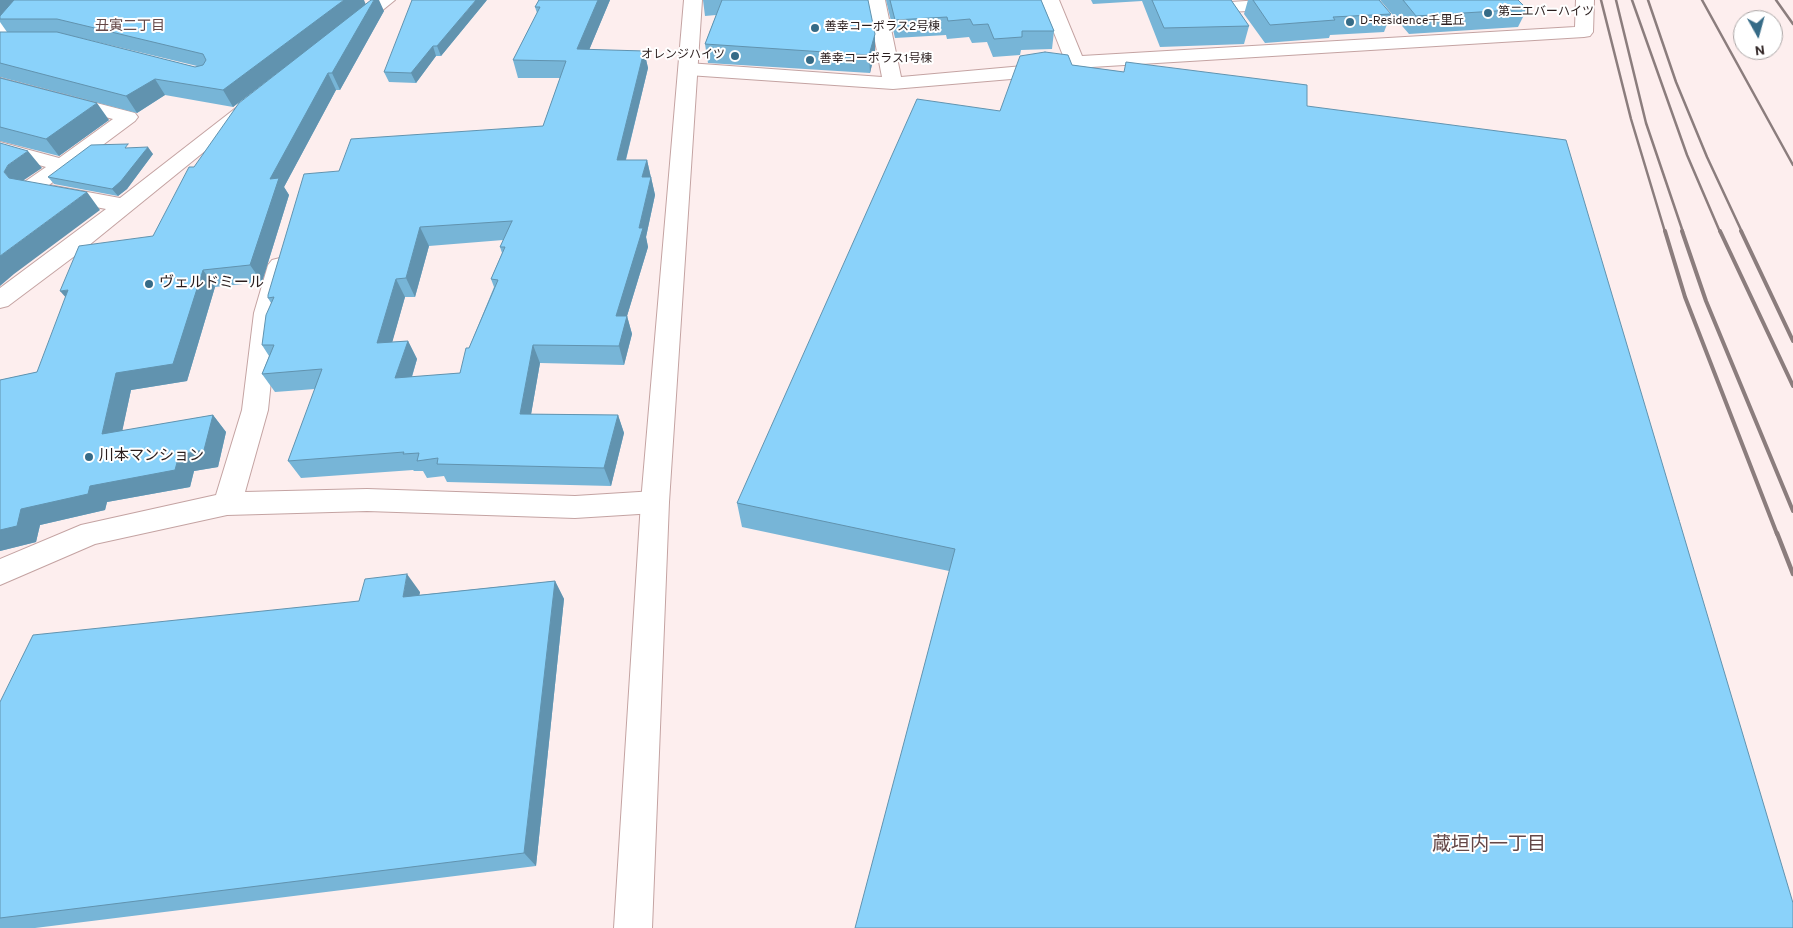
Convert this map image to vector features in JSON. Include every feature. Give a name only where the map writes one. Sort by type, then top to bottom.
[{"type":"street","points":[[3,39],[28,0]]},
{"type":"street","points":[[336,39],[386,0]]},
{"type":"street","points":[[633,928],[655,502],[693,0]]},
{"type":"street","points":[[876,0],[893,83]]},
{"type":"street","points":[[1050,0],[1075,62]]},
{"type":"street","points":[[1240,23],[1405,43],[1584,32],[1585,0]]},
{"type":"street","points":[[688,69],[893,83],[1023,72],[1075,62],[1240,23],[1282,4]]},
{"type":"street","points":[[1393,29],[1405,43]]},
{"type":"street","points":[[0,84],[128,117],[31,188],[125,206]]},
{"type":"street","points":[[0,300],[125,206],[266,94]]},
{"type":"street","points":[[0,148],[62,165]]},
{"type":"street","points":[[227,504],[256,410],[266,314],[288,240]]},
{"type":"street","points":[[0,572],[91,533],[227,504],[367,500],[574,507],[655,502]]},
{"type":"building","points":[[14,0],[344,0],[223,90],[155,79],[126,96],[0,63],[0,32],[57,32],[195,67],[203,65],[206,60],[203,54],[57,19],[0,19],[0,16]]},
{"type":"building","points":[[371,0],[374,0],[332,73],[328,73],[270,179],[279,178],[250,265],[203,270],[173,364],[116,373],[102,434],[213,415],[204,450],[179,455],[175,470],[90,486],[88,494],[21,509],[17,526],[0,530],[0,380],[37,372],[68,290],[60,291],[79,246],[153,236],[189,167],[194,167],[239,103]]},
{"type":"building","points":[[412,0],[476,0],[437,46],[433,46],[411,73],[384,72]]},
{"type":"building","points":[[539,0],[598,0],[577,49],[644,51],[617,160],[647,160],[642,177],[651,177],[639,228],[643,228],[616,316],[627,316],[619,346],[533,345],[520,414],[618,415],[604,468],[437,464],[438,458],[417,461],[419,453],[403,454],[404,452],[288,461],[322,369],[262,374],[274,345],[262,345],[266,315],[274,297],[268,298],[268,295],[304,174],[339,171],[351,139],[543,126],[566,61],[513,60],[540,7],[535,7]],"holes":[[[512,221],[500,247],[505,247],[491,279],[498,280],[469,348],[466,348],[460,373],[395,378],[408,341],[377,343],[396,279],[406,278],[420,227]]]},
{"type":"building","points":[[722,0],[868,0],[875,34],[869,55],[705,44]]},
{"type":"building","points":[[890,0],[1041,0],[1054,31],[1022,31],[1022,37],[994,39],[988,24],[973,25],[970,19],[948,21],[947,17],[895,20]]},
{"type":"building","points":[[1152,0],[1231,0],[1249,26],[1164,28]]},
{"type":"building","points":[[1253,0],[1379,0],[1391,14],[1333,17],[1335,20],[1270,25]]},
{"type":"building","points":[[1403,0],[1518,0],[1527,9],[1416,16]]},
{"type":"building","points":[[1045,52],[1068,55],[1072,65],[1124,72],[1126,62],[1307,85],[1307,106],[1566,140],[1793,903],[1793,928],[855,928],[955,549],[737,503],[917,99],[1000,111],[1020,56]]},
{"type":"building","points":[[0,78],[97,103],[46,139],[0,127]]},
{"type":"building","points":[[0,143],[28,151],[8,165],[4,172],[9,178],[87,192],[0,256]]},
{"type":"building","points":[[128,144],[125,148],[148,147],[121,181],[112,189],[48,177],[91,145]]},
{"type":"building","points":[[407,574],[403,597],[555,581],[524,853],[0,918],[0,702],[33,635],[359,601],[365,579]]},
{"type":"railway","points":[[1601,0],[1631,119],[1665,232]]},
{"type":"railway","points":[[1616,0],[1646,123],[1683,232]]},
{"type":"railway","points":[[1632,0],[1687,155],[1720,232]]},
{"type":"railway","points":[[1648,0],[1676,82],[1707,157],[1742,232]]},
{"type":"railway","points":[[1702,0],[1793,165]]},
{"type":"railway","points":[[1776,0],[1793,24]]},
{"type":"railway","points":[[1665,231],[1685,297],[1777,534]]},
{"type":"railway","points":[[1682,231],[1706,301],[1793,511]]},
{"type":"railway","points":[[1720,231],[1793,386]]},
{"type":"railway","points":[[1741,231],[1793,341]]},
{"type":"railway","points":[[1777,533],[1793,574]]},
{"type":"place","name":"第二エバーハイツ","points":[[1488,13]]},
{"type":"place","name":"D-Residence千里丘","points":[[1350,22]]},
{"type":"place","name":"善幸コーポラス2号棟","points":[[815,28]]},
{"type":"place","name":"オレンジハイツ","points":[[735,56]]},
{"type":"place","name":"善幸コーポラス1号棟","points":[[810,60]]},
{"type":"place","name":"ヴェルドミール","points":[[149,284]]},
{"type":"place","name":"川本マンション","points":[[89,457]]},
{"type":"district","name":"丑寅二丁目","points":[[130,27]]},
{"type":"district","name":"蔵垣内一丁目","points":[[1489,846]]}]
